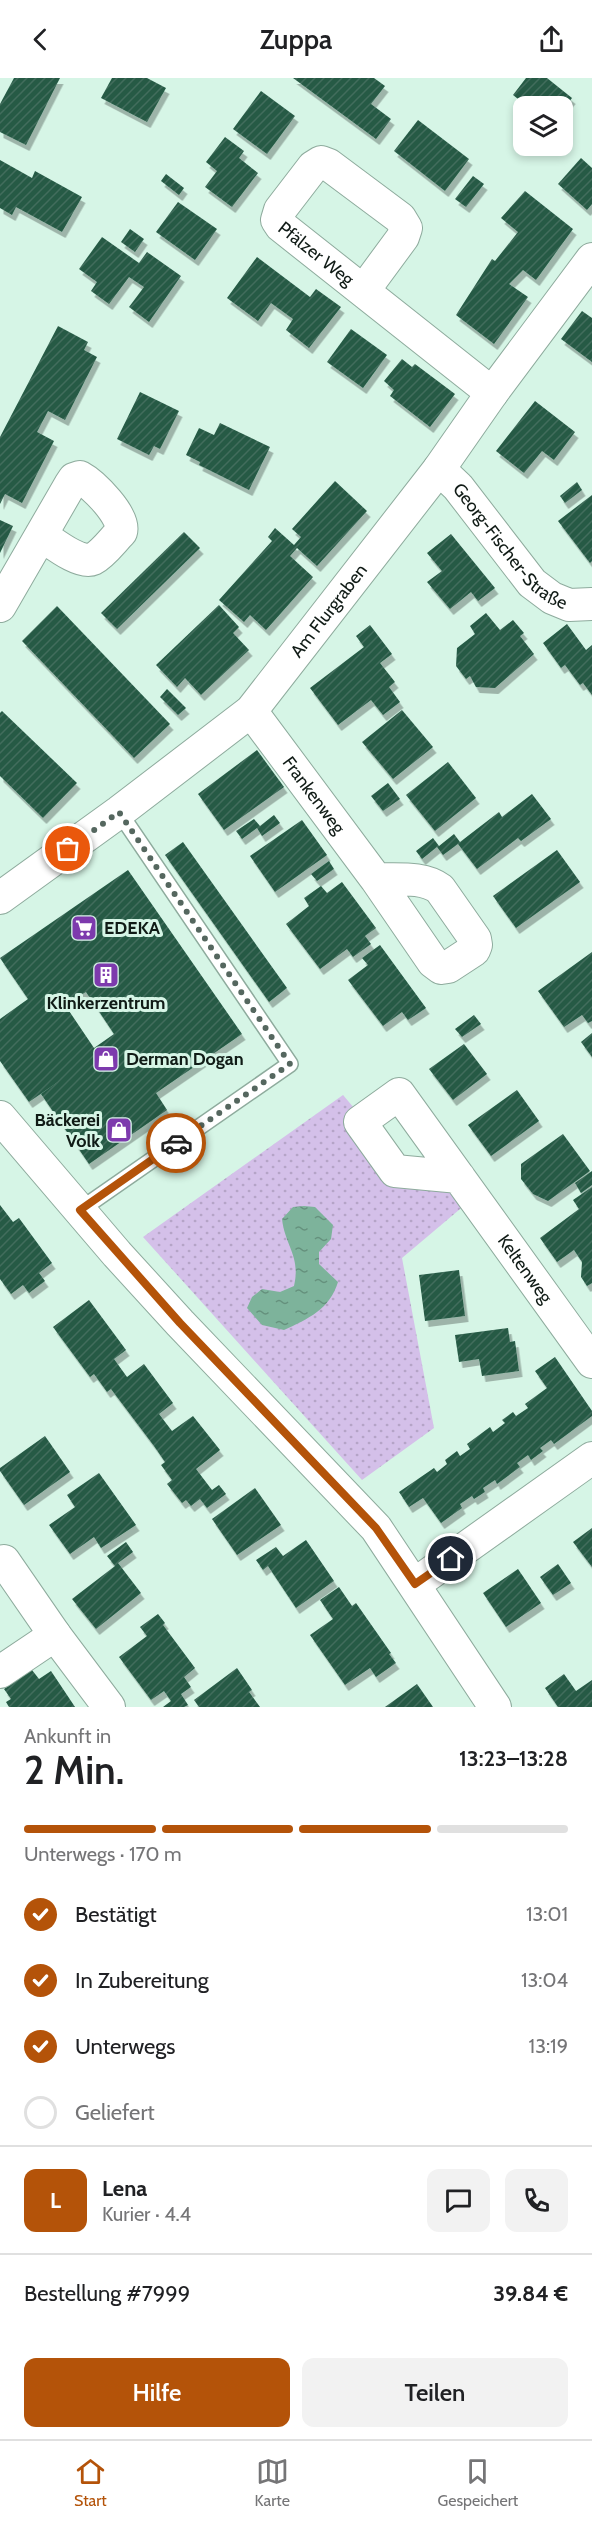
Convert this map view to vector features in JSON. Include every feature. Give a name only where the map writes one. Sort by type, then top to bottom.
[{"type":"street","name":"Am Flurgraben","points":[[0,898],[119,812],[251,711],[440,470],[492,393],[592,259]]},
{"type":"street","name":"Pfälzer Weg","points":[[364,290],[492,393]]},
{"type":"street","name":"Georg-Fischer-Straße","points":[[440,470],[458,487],[532,583],[552,598],[569,604],[592,604]]},
{"type":"street","points":[[0,606],[41,535]]},
{"type":"street","name":"Frankenweg","points":[[251,711],[376,879]]},
{"type":"street","points":[[0,1117],[180,1323],[376,1528],[495,1707]]},
{"type":"street","name":"Keltenweg","points":[[459,1177],[592,1362]]},
{"type":"street","points":[[415,1584],[592,1458]]},
{"type":"street","points":[[0,1564],[4,1561],[55,1635],[109,1707]]},
{"type":"street","points":[[0,1672],[55,1635]]},
{"type":"lane","points":[[80,1210],[290,1064],[119,812]]},
{"type":"shaded area","points":[[343,1095],[360,1115],[348,1125],[452,1185],[466,1204],[402,1258],[434,1428],[362,1480],[143,1237]]},
{"type":"water","points":[[293,1207],[315,1207],[333,1225],[331,1239],[319,1252],[319,1264],[338,1282],[330,1299],[310,1317],[284,1330],[262,1325],[247,1308],[252,1297],[262,1289],[280,1292],[294,1286],[296,1267],[282,1219]]},
{"type":"building","points":[[14,78],[60,78],[26,145],[0,132],[0,104]]},
{"type":"building","points":[[112,78],[147,78],[166,88],[147,122],[101,98]]},
{"type":"building","points":[[293,78],[374,78],[385,86],[371,104],[391,119],[376,139]]},
{"type":"building","points":[[526,78],[547,78],[570,96],[514,96]]},
{"type":"building","points":[[261,91],[295,116],[267,154],[233,129]]},
{"type":"building","points":[[418,120],[469,159],[445,191],[394,151]]},
{"type":"building","points":[[225,137],[244,151],[239,158],[258,173],[232,207],[205,187],[217,171],[206,162]]},
{"type":"building","points":[[581,158],[592,168],[592,204],[587,210],[558,184]]},
{"type":"building","points":[[0,160],[32,178],[35,171],[82,197],[62,232],[16,207],[12,215],[0,208]]},
{"type":"building","points":[[166,174],[184,188],[179,195],[161,181]]},
{"type":"building","points":[[473,176],[484,184],[466,207],[455,199]]},
{"type":"building","points":[[525,191],[573,229],[536,280],[523,270],[509,284],[528,297],[494,344],[456,315],[492,259],[495,261],[518,232],[501,218]]},
{"type":"building","points":[[178,202],[217,229],[195,260],[156,232]]},
{"type":"building","points":[[130,229],[144,239],[135,252],[121,242]]},
{"type":"building","points":[[102,237],[139,263],[147,252],[181,276],[149,322],[129,307],[144,287],[129,277],[109,304],[91,291],[97,282],[79,269]]},
{"type":"building","points":[[257,257],[310,297],[316,289],[341,307],[309,348],[286,330],[293,319],[271,303],[258,321],[227,298]]},
{"type":"building","points":[[582,311],[592,318],[592,362],[561,339]]},
{"type":"building","points":[[58,326],[88,342],[84,350],[97,357],[65,420],[48,411],[37,432],[54,441],[22,503],[5,494],[0,504],[0,437]]},
{"type":"building","points":[[351,329],[387,355],[363,388],[327,362]]},
{"type":"building","points":[[402,359],[412,367],[415,364],[455,394],[430,427],[390,396],[394,390],[384,381]]},
{"type":"building","points":[[140,392],[179,411],[160,449],[154,446],[149,455],[117,439]]},
{"type":"building","points":[[535,401],[575,432],[554,460],[542,451],[524,473],[496,451]]},
{"type":"building","points":[[220,423],[270,447],[249,490],[199,465],[200,462],[186,455],[199,428],[214,435]]},
{"type":"building","points":[[335,481],[367,511],[317,566],[297,548],[290,556],[313,577],[266,630],[250,615],[244,622],[219,600],[272,541],[268,537],[275,528],[294,545],[301,537],[292,529]]},
{"type":"building","points":[[577,482],[582,490],[565,503],[560,496]]},
{"type":"building","points":[[592,495],[592,561],[590,563],[558,521]]},
{"type":"building","points":[[0,520],[13,526],[0,553]]},
{"type":"building","points":[[184,532],[200,548],[117,629],[101,613]]},
{"type":"building","points":[[451,534],[495,588],[478,601],[471,592],[450,609],[427,582],[442,571],[427,553]]},
{"type":"building","points":[[219,605],[239,627],[233,633],[249,650],[201,695],[185,678],[177,687],[156,665]]},
{"type":"building","points":[[57,606],[170,724],[134,758],[22,641]]},
{"type":"building","points":[[486,613],[500,630],[513,620],[524,633],[520,636],[534,654],[495,688],[476,687],[470,676],[466,679],[456,666],[457,648],[475,634],[470,626]]},
{"type":"building","points":[[567,624],[586,650],[592,645],[592,695],[583,683],[580,685],[565,665],[561,668],[543,643]]},
{"type":"building","points":[[370,625],[392,654],[380,663],[395,682],[389,687],[400,702],[383,715],[371,700],[338,725],[310,688],[364,647],[356,636]]},
{"type":"building","points":[[167,689],[186,708],[178,715],[160,697]]},
{"type":"building","points":[[402,710],[433,747],[393,779],[362,742]]},
{"type":"building","points":[[2,711],[77,783],[43,818],[0,776],[0,713]]},
{"type":"building","points":[[257,750],[284,787],[224,830],[198,794]]},
{"type":"building","points":[[448,762],[476,798],[435,831],[406,795]]},
{"type":"building","points":[[388,783],[400,799],[383,811],[371,796]]},
{"type":"building","points":[[532,794],[551,819],[521,841],[518,838],[477,869],[458,844],[443,855],[437,847],[422,859],[416,851],[433,838],[439,846],[454,834],[460,842],[499,812],[502,817]]},
{"type":"building","points":[[274,815],[280,823],[262,836],[257,828],[242,839],[236,831],[254,819],[260,826]]},
{"type":"building","points":[[302,820],[327,855],[275,892],[250,856]]},
{"type":"building","points":[[183,842],[287,988],[269,1002],[165,855]]},
{"type":"building","points":[[557,850],[580,882],[516,928],[493,896]]},
{"type":"building","points":[[329,861],[334,869],[317,881],[311,874]]},
{"type":"building","name":"Klinkerzentrum","points":[[128,870],[242,1034],[156,1093],[167,1110],[89,1164],[41,1094],[62,1079],[29,1102],[0,1061],[0,1019],[28,999],[0,958]],"holes":[[[86,992],[114,1034],[94,1048],[65,1005]]]},
{"type":"building","points":[[342,882],[376,928],[365,936],[371,944],[353,957],[347,949],[320,969],[286,924],[309,906],[304,898],[321,886],[327,893]]},
{"type":"building","points":[[380,945],[426,1008],[408,1020],[402,1012],[383,1026],[348,980],[368,965],[362,958]]},
{"type":"building","points":[[592,952],[592,1021],[588,1023],[582,1015],[564,1027],[538,991]]},
{"type":"building","points":[[474,1015],[481,1024],[462,1037],[455,1029]]},
{"type":"building","points":[[592,1033],[592,1057],[581,1042]]},
{"type":"building","points":[[464,1044],[487,1074],[453,1100],[429,1069]]},
{"type":"building","points":[[517,1090],[539,1121],[491,1156],[468,1125]]},
{"type":"building","points":[[563,1134],[590,1171],[548,1201],[533,1194],[521,1179],[521,1164]]},
{"type":"building","points":[[592,1171],[592,1185],[581,1193],[575,1183]]},
{"type":"building","points":[[592,1187],[592,1283],[587,1286],[581,1277],[582,1262],[574,1250],[557,1262],[540,1238],[579,1209],[573,1200]]},
{"type":"building","points":[[0,1205],[13,1222],[19,1218],[52,1263],[39,1273],[45,1281],[29,1293],[23,1285],[11,1294],[0,1279]]},
{"type":"building","points":[[459,1270],[465,1316],[425,1321],[419,1275]]},
{"type":"building","points":[[89,1300],[126,1350],[114,1359],[127,1377],[144,1364],[173,1403],[159,1414],[172,1431],[193,1416],[220,1450],[196,1469],[212,1490],[219,1485],[226,1494],[207,1508],[200,1499],[191,1506],[186,1500],[182,1503],[167,1484],[172,1480],[161,1465],[165,1462],[154,1446],[111,1389],[107,1392],[94,1374],[90,1377],[53,1327]]},
{"type":"building","points":[[508,1328],[510,1342],[515,1341],[519,1371],[482,1376],[479,1359],[459,1362],[455,1335]]},
{"type":"building","points":[[555,1357],[592,1411],[592,1416],[554,1444],[551,1440],[540,1448],[543,1451],[531,1460],[528,1455],[517,1463],[520,1467],[497,1484],[495,1480],[483,1488],[485,1492],[474,1499],[472,1496],[460,1504],[462,1508],[441,1523],[423,1498],[409,1507],[399,1492],[434,1468],[437,1472],[447,1464],[445,1460],[457,1451],[460,1456],[470,1449],[467,1444],[490,1427],[493,1432],[505,1423],[502,1420],[513,1412],[516,1416],[528,1408],[525,1404],[547,1388],[535,1371]]},
{"type":"building","points":[[45,1436],[70,1472],[24,1505],[0,1468]]},
{"type":"building","points":[[99,1473],[136,1525],[101,1548],[94,1537],[70,1554],[49,1525],[75,1507],[67,1495]]},
{"type":"building","points":[[255,1488],[281,1525],[237,1555],[212,1519]]},
{"type":"building","points":[[592,1528],[592,1567],[573,1542]]},
{"type":"building","points":[[306,1540],[334,1581],[296,1608],[268,1566],[263,1570],[256,1560],[276,1547],[283,1556]]},
{"type":"building","points":[[126,1542],[133,1552],[118,1563],[141,1593],[96,1629],[72,1599],[115,1566],[107,1556]]},
{"type":"building","points":[[558,1564],[571,1583],[553,1595],[540,1577]]},
{"type":"building","points":[[518,1569],[541,1603],[506,1627],[483,1593]]},
{"type":"building","points":[[339,1587],[352,1606],[356,1603],[396,1663],[376,1677],[370,1668],[345,1685],[310,1635],[333,1619],[320,1600]]},
{"type":"building","points":[[158,1614],[165,1623],[163,1625],[195,1668],[184,1677],[191,1687],[181,1694],[188,1705],[184,1707],[163,1707],[171,1701],[164,1691],[151,1700],[119,1657],[147,1636],[140,1627]]},
{"type":"building","points":[[237,1668],[252,1690],[249,1692],[260,1707],[199,1707],[194,1700]]},
{"type":"building","points":[[32,1670],[39,1679],[51,1671],[75,1707],[9,1707],[6,1702],[11,1699],[4,1689]]},
{"type":"building","points":[[564,1674],[576,1691],[592,1680],[592,1707],[558,1707],[545,1688]]},
{"type":"building","points":[[417,1684],[433,1707],[385,1707]]},
{"type":"way so far","points":[[68,849],[119,812],[290,1064],[176,1143]]},
{"type":"place","name":"EDEKA","points":[[84,928]]},
{"type":"place","name":"Klinkerzentrum","points":[[106,975]]},
{"type":"place","name":"Derman Dogan","points":[[106,1059]]},
{"type":"place","name":"Bäckerei Volk","points":[[119,1130]]},
{"type":"route","points":[[176,1143],[80,1210],[180,1323],[376,1528],[415,1584],[451,1559]]}]
